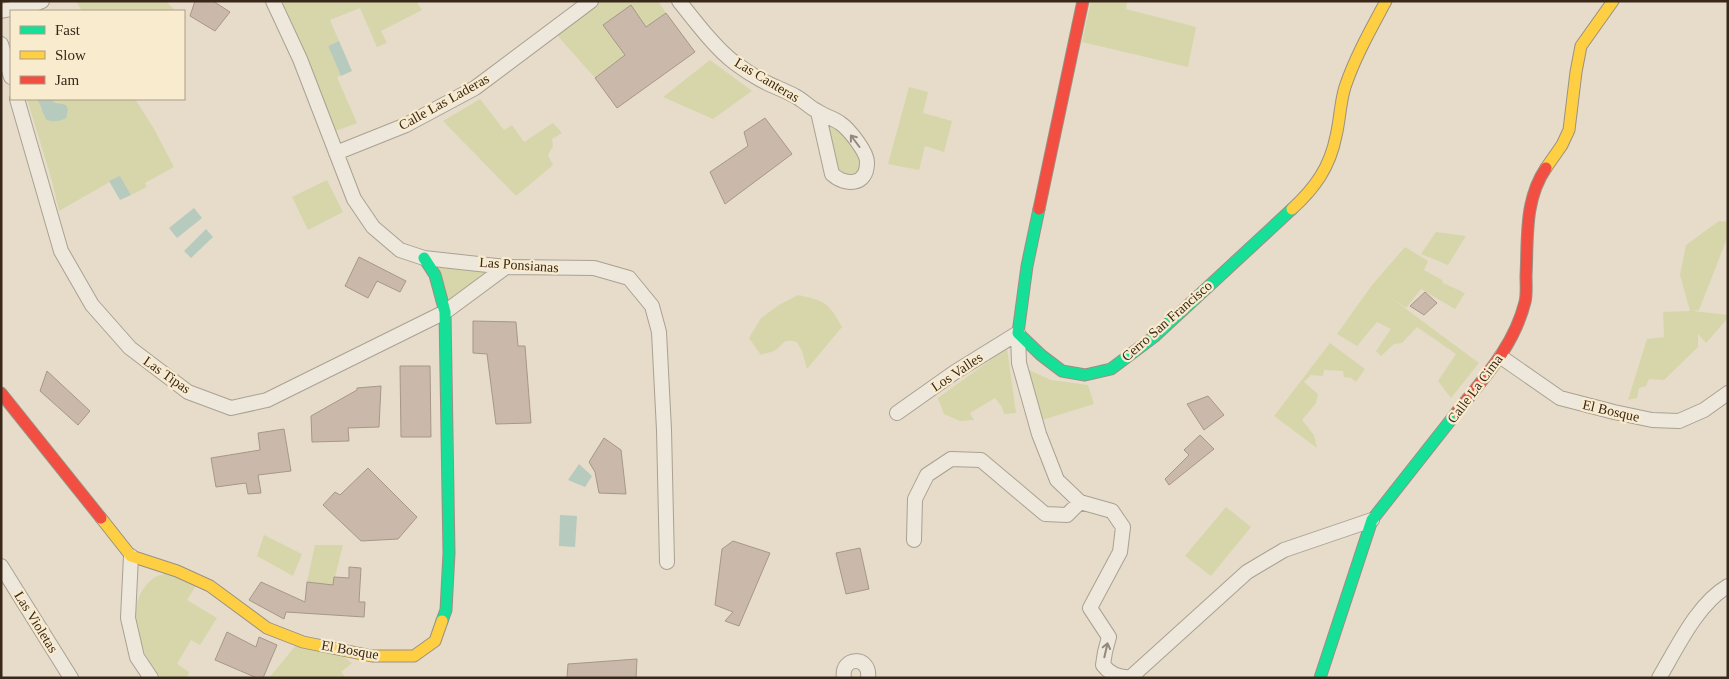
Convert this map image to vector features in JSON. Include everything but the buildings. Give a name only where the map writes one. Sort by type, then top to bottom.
[{"type":"street","points":[[1,11],[32,5],[42,1]]},
{"type":"street","name":"Las Ponsianas","points":[[273,1],[300,59],[354,199],[373,228],[400,250],[424,258],[506,267],[594,268],[628,278],[652,306],[659,332],[664,430],[667,562]]},
{"type":"street","name":"Calle Las Laderas","points":[[336,153],[406,125],[475,88],[591,1]]},
{"type":"street","name":"Las Canteras","points":[[679,1],[703,30],[734,62],[761,80],[796,96],[818,112],[841,123],[864,153],[868,162],[866,171],[856,181],[849,183],[839,180],[832,174],[818,112]]},
{"type":"street","points":[[1082,1],[1027,266],[1018,333],[1019,362],[1039,434],[1057,480],[1080,502],[1112,511],[1123,527],[1120,552],[1090,608],[1109,637],[1104,665],[1107,670],[1117,675],[1131,677],[1247,572],[1284,550],[1372,520]]},
{"type":"street","name":"Cerro San Francisco","points":[[1018,333],[1040,355],[1062,370],[1085,375],[1111,369],[1155,336],[1300,201],[1325,170],[1336,138],[1345,88],[1362,46],[1386,1]]},
{"type":"street","name":"Calle La Cima","points":[[1320,678],[1372,520],[1501,357],[1516,328],[1525,301],[1529,210],[1533,192],[1539,178],[1562,145],[1569,130],[1581,46],[1613,1]]},
{"type":"street","points":[[1,44],[10,74]]},
{"type":"street","name":"Las Tipas","points":[[17,100],[61,251],[92,305],[130,348],[188,392],[231,408],[267,400],[445,312],[506,267]]},
{"type":"street","name":"El Bosque","points":[[131,556],[177,571],[210,586],[267,628],[303,642],[372,656],[414,656],[435,641],[446,610],[449,553],[445,312],[435,275],[424,258]]},
{"type":"street","name":"Los Valles","points":[[897,413],[955,372],[1018,333]]},
{"type":"street","name":"El Bosque","points":[[1501,357],[1560,398],[1652,420],[1679,420],[1704,410],[1728,393]]},
{"type":"street","points":[[1,393],[131,556],[128,618],[137,657],[151,678]]},
{"type":"street","points":[[914,540],[915,499],[927,475],[951,459],[981,460],[1045,514],[1067,515],[1080,502]]},
{"type":"street","name":"Las Violetas","points":[[1,566],[70,678]]},
{"type":"street","points":[[1658,678],[1702,609],[1719,591],[1728,586]]},
{"type":"street","points":[[844,678],[844,669],[847,664],[857,661],[867,667],[869,672],[868,678]]},
{"type":"green space","points":[[76,1],[166,1],[174,10],[81,10]]},
{"type":"green space","points":[[288,1],[416,1],[422,10],[381,31],[387,43],[377,47],[360,8],[330,20],[339,41],[328,46],[341,76],[337,77],[357,123],[333,132],[279,5]]},
{"type":"green space","points":[[600,1],[658,1],[666,13],[646,27],[631,6],[625,55],[595,78],[557,35]]},
{"type":"green space","points":[[1091,1],[1127,1],[1126,9],[1196,27],[1188,67],[1082,42]]},
{"type":"green space","points":[[710,60],[752,91],[713,119],[663,97]]},
{"type":"green space","points":[[909,87],[928,92],[923,113],[952,121],[944,152],[925,146],[919,170],[888,164]]},
{"type":"green space","points":[[480,99],[504,130],[512,125],[524,142],[553,123],[562,133],[552,139],[553,146],[548,155],[553,165],[516,196],[443,121]]},
{"type":"green space","points":[[27,100],[37,100],[43,107],[61,103],[53,102],[54,100],[136,100],[154,129],[174,167],[145,183],[147,187],[131,195],[120,176],[59,211],[52,181]]},
{"type":"green space","points":[[818,112],[841,123],[866,171],[839,180]]},
{"type":"green space","points":[[327,180],[343,212],[308,230],[292,197]]},
{"type":"green space","points":[[1719,221],[1728,222],[1728,236],[1699,310],[1693,311],[1728,315],[1728,318],[1706,343],[1698,334],[1698,347],[1664,380],[1649,379],[1646,386],[1639,388],[1637,398],[1628,400],[1647,339],[1664,337],[1663,312],[1690,311],[1680,275],[1686,245]]},
{"type":"green space","points":[[1436,232],[1466,236],[1448,265],[1421,254]]},
{"type":"green space","points":[[1405,247],[1428,261],[1424,270],[1442,280],[1443,283],[1465,293],[1455,309],[1421,289],[1406,308],[1391,298],[1479,363],[1451,398],[1438,381],[1456,354],[1417,327],[1402,343],[1394,344],[1381,356],[1376,351],[1391,329],[1377,322],[1357,346],[1337,334],[1372,285]]},
{"type":"green space","points":[[424,258],[506,267],[445,312]]},
{"type":"green space","points":[[798,295],[825,304],[833,312],[842,327],[807,369],[802,351],[797,342],[786,341],[774,351],[761,355],[749,338],[761,318],[779,305]]},
{"type":"green space","points":[[1330,343],[1365,369],[1356,382],[1351,378],[1344,377],[1343,371],[1324,370],[1323,376],[1311,375],[1304,382],[1318,394],[1316,403],[1302,420],[1314,435],[1317,448],[1274,416]]},
{"type":"green space","points":[[1007,348],[1016,413],[1004,414],[1002,407],[995,398],[970,413],[974,420],[960,421],[944,414],[938,398]]},
{"type":"green space","points":[[1027,369],[1051,380],[1088,385],[1094,404],[1042,420]]},
{"type":"green space","points":[[1226,507],[1251,527],[1211,576],[1185,556]]},
{"type":"green space","points":[[264,535],[302,554],[293,576],[257,556]]},
{"type":"green space","points":[[315,545],[343,545],[333,585],[307,582]]},
{"type":"green space","points":[[169,573],[197,584],[187,600],[217,618],[200,645],[191,640],[177,664],[189,672],[187,678],[162,678],[153,668],[146,655],[136,628],[138,600],[144,587],[155,577]]},
{"type":"green space","points":[[297,644],[341,655],[352,663],[341,672],[346,678],[269,678]]},
{"type":"shaded area","points":[[339,41],[352,71],[341,76],[328,46]]},
{"type":"shaded area","points":[[37,100],[54,100],[53,102],[66,105],[68,110],[66,118],[57,121],[47,120]]},
{"type":"shaded area","points":[[120,176],[131,195],[120,200],[109,181]]},
{"type":"shaded area","points":[[194,208],[202,218],[177,238],[169,228]]},
{"type":"shaded area","points":[[206,229],[213,237],[191,258],[184,251]]},
{"type":"shaded area","points":[[579,464],[592,476],[585,487],[568,480]]},
{"type":"shaded area","points":[[560,515],[577,516],[575,547],[559,546]]},
{"type":"traffic: fast","points":[[1039,209],[1027,266],[1018,333],[1041,355],[1062,371],[1085,375],[1111,369],[1155,336],[1292,209]]},
{"type":"traffic: fast","points":[[424,258],[435,275],[445,312],[449,553],[446,610],[442,621]]},
{"type":"traffic: fast","points":[[1320,678],[1372,520],[1457,412]]},
{"type":"traffic: slow","points":[[1292,209],[1308,193],[1326,167],[1333,147],[1343,93],[1349,76],[1386,1]]},
{"type":"traffic: slow","points":[[1546,168],[1562,145],[1569,130],[1581,46],[1613,1]]},
{"type":"traffic: slow","points":[[101,518],[131,556],[177,571],[210,586],[267,628],[303,642],[372,656],[414,656],[435,641],[442,621]]},
{"type":"traffic: jam","points":[[1039,209],[1083,1]]},
{"type":"traffic: jam","points":[[1457,412],[1497,361],[1514,333],[1520,318],[1526,296],[1528,220],[1534,193],[1546,168]]},
{"type":"traffic: jam","points":[[1,393],[101,518]]}]
